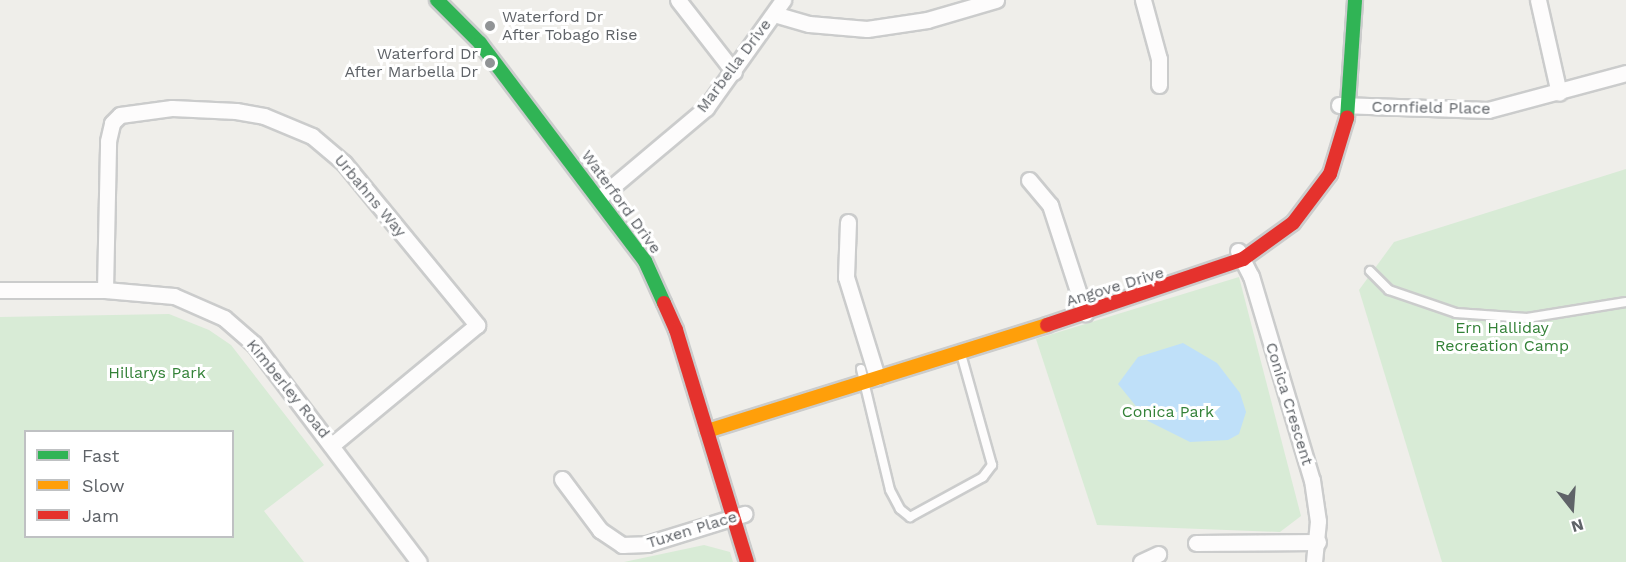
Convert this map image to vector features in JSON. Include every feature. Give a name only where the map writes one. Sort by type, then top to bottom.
[{"type":"street","name":"Waterford Drive","points":[[437,0],[480,43],[664,272],[685,320],[711,423],[739,516],[759,562]]},
{"type":"street","name":"Waterford Drive","points":[[456,0],[492,39],[603,195]]},
{"type":"street","points":[[678,0],[734,72]]},
{"type":"street","name":"Marbella Drive","points":[[603,195],[689,124],[734,72],[783,0]]},
{"type":"street","points":[[774,14],[809,24],[867,29],[927,20],[996,0]]},
{"type":"street","points":[[1143,0],[1159,59],[1159,85]]},
{"type":"street","name":"Angove Drive","points":[[1344,0],[1345,105]]},
{"type":"street","name":"Angove Drive","points":[[711,423],[1083,307],[1240,255],[1282,233],[1305,211],[1330,174],[1345,105],[1355,0]]},
{"type":"street","points":[[1538,0],[1539,15],[1559,93]]},
{"type":"street","name":"Cornfield Place","points":[[1345,105],[1488,110],[1559,93],[1626,73]]},
{"type":"street","name":"Urbahns Way","points":[[105,290],[108,141],[112,123],[120,115],[172,108],[236,111],[264,116],[312,136],[344,162],[477,325],[333,444]]},
{"type":"street","points":[[1029,180],[1050,205],[1083,307]]},
{"type":"street","points":[[848,222],[846,277],[869,373]]},
{"type":"street","name":"Conica Crescent","points":[[1240,255],[1312,480],[1318,542],[1314,562]]},
{"type":"street","name":"Kimberley Road","points":[[0,290],[105,290],[187,299],[224,318],[254,344],[333,444],[419,562]]},
{"type":"street","name":"Angove Drive","points":[[869,373],[960,351],[1083,307]]},
{"type":"street","name":"Tuxen Place","points":[[562,479],[600,530],[622,545],[648,544],[739,516]]},
{"type":"street","name":"Waterford Drive","points":[[739,516],[747,562]]},
{"type":"street","points":[[1196,543],[1318,542]]},
{"type":"street","points":[[1141,562],[1158,554]]},
{"type":"lane","points":[[1370,271],[1389,290],[1456,313],[1527,318],[1626,302]]},
{"type":"lane","points":[[869,373],[890,489],[905,514],[916,516],[982,477],[992,465],[960,351]]},
{"type":"green space","name":"Ern Halliday Recreation Camp","points":[[1626,169],[1626,562],[1442,562],[1359,290],[1394,242]]},
{"type":"green space","name":"Conica Park","points":[[1239,277],[1301,516],[1280,532],[1097,525],[1036,339]]},
{"type":"green space","name":"Hillarys Park","points":[[169,314],[209,330],[231,345],[324,465],[264,511],[304,562],[0,562],[0,317]]},
{"type":"green space","points":[[704,545],[730,552],[733,562],[624,562]]},
{"type":"water","points":[[1183,343],[1217,363],[1240,393],[1246,412],[1239,434],[1228,440],[1190,442],[1148,421],[1118,384],[1138,357]]},
{"type":"traffic: fast","points":[[437,0],[480,43],[645,261],[664,303]]},
{"type":"traffic: fast","points":[[1347,118],[1355,0]]},
{"type":"traffic: slow","points":[[707,431],[1047,325]]},
{"type":"traffic: jam","points":[[1047,325],[1243,259],[1293,223],[1330,174],[1347,118]]},
{"type":"traffic: jam","points":[[664,303],[676,330],[747,562]]},
{"type":"place","name":"Waterford Dr After Tobago Rise","points":[[490,26]]},
{"type":"place","name":"Waterford Dr After Marbella Dr","points":[[490,63]]}]
